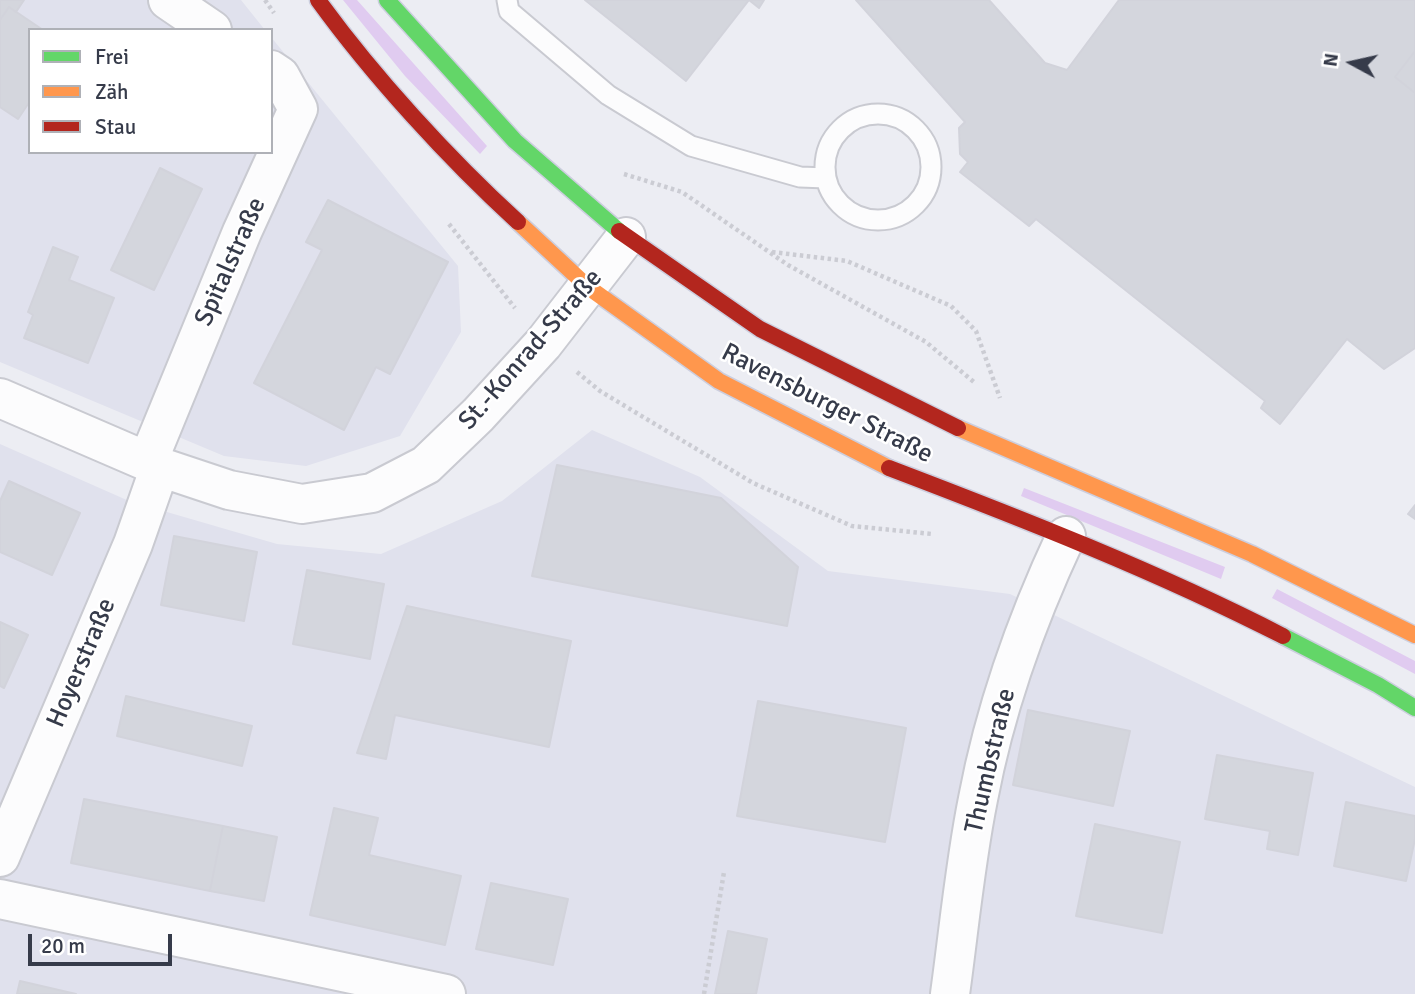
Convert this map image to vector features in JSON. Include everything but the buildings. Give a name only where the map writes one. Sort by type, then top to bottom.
[{"type":"main road","name":"Ravensburger Straße","points":[[318,0],[340,30],[475,183],[588,287],[719,381],[882,465],[1066,536],[1220,604],[1378,685],[1415,708]]},
{"type":"main road","name":"Ravensburger Straße","points":[[387,0],[412,31],[515,141],[626,237],[760,329],[965,431],[1252,554],[1415,635]]},
{"type":"street","points":[[168,0],[209,28]]},
{"type":"street","name":"Spitalstraße","points":[[154,464],[242,232],[298,109],[276,73]]},
{"type":"street","name":"St.-Konrad-Straße","points":[[0,398],[154,464],[229,489],[302,504],[372,493],[426,466],[512,380],[626,237]]},
{"type":"street","name":"Hoyerstraße","points":[[0,857],[133,544],[154,464]]},
{"type":"street","name":"Thumbstraße","points":[[950,994],[978,799],[1000,705],[1048,574],[1066,536]]},
{"type":"street","points":[[0,899],[446,994]]},
{"type":"lane","points":[[507,0],[509,11],[608,95],[691,146],[800,177],[826,177]]},
{"type":"lane","points":[[876,114],[895,116],[911,125],[923,138],[930,154],[927,188],[905,213],[889,219],[873,220],[848,211],[838,202],[826,177],[826,159],[832,142],[843,128],[858,118],[876,114]]},
{"type":"path","points":[[618,172],[682,192],[769,251],[926,342],[980,386]]},
{"type":"path","points":[[444,217],[543,344],[600,391],[753,482],[852,526],[944,536]]},
{"type":"path","points":[[769,251],[847,261],[951,306],[976,331],[1000,399],[990,392]]},
{"type":"path","points":[[704,994],[724,872]]},
{"type":"shaded area","points":[[0,0],[241,0],[263,28],[28,28],[28,154],[273,154],[273,39],[458,266],[461,332],[400,436],[306,466],[224,456],[0,362]]},
{"type":"shaded area","points":[[343,0],[357,0],[487,146],[480,154],[405,76]]},
{"type":"shaded area","points":[[592,430],[700,477],[828,571],[1010,594],[1415,787],[1415,994],[0,994],[0,444],[129,501],[277,544],[381,554],[502,501]]},
{"type":"shaded area","points":[[1024,488],[1225,567],[1221,579],[1021,496]]},
{"type":"shaded area","points":[[1277,589],[1415,661],[1415,674],[1272,598]]},
{"type":"traffic: fast","points":[[387,0],[515,141],[619,231]]},
{"type":"traffic: fast","points":[[1283,636],[1378,685],[1415,708]]},
{"type":"traffic: slow","points":[[518,222],[588,287],[719,381],[889,468]]},
{"type":"traffic: slow","points":[[958,428],[1252,554],[1415,635]]},
{"type":"traffic: jam","points":[[318,0],[413,116],[518,222]]},
{"type":"traffic: jam","points":[[619,231],[760,329],[958,428]]},
{"type":"traffic: jam","points":[[889,468],[1138,568],[1283,636]]}]
